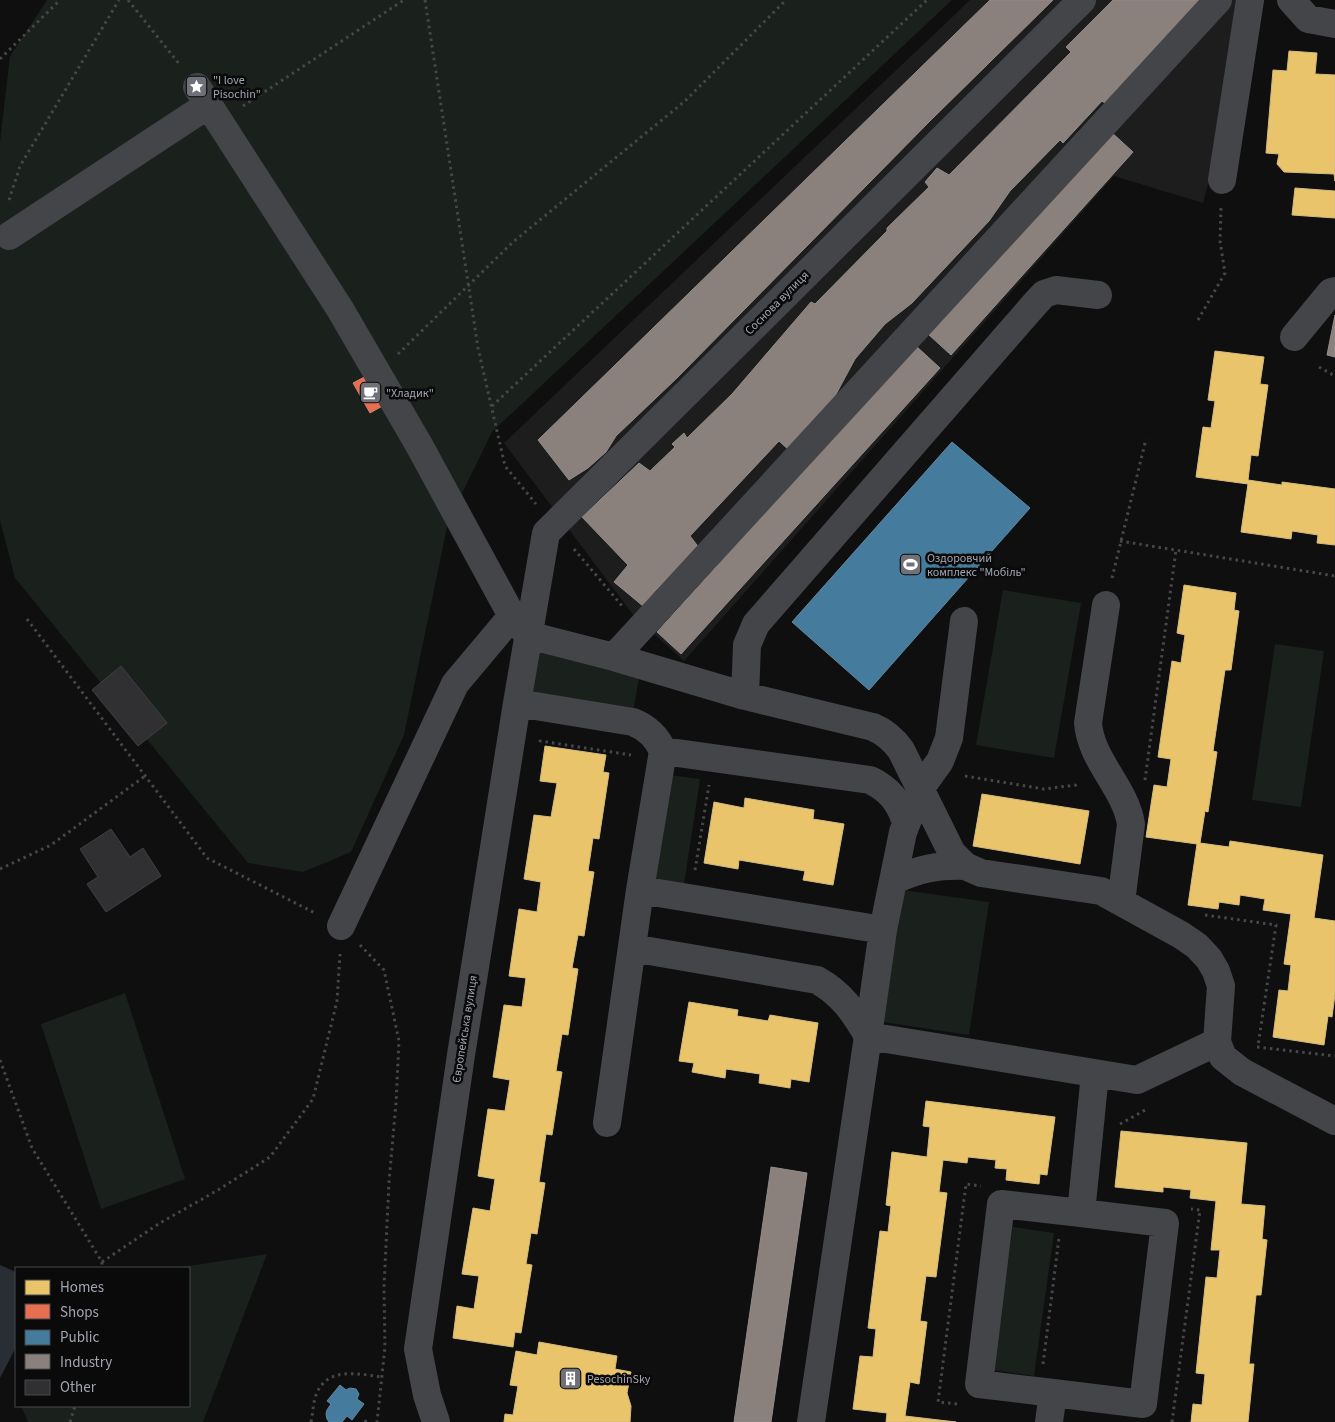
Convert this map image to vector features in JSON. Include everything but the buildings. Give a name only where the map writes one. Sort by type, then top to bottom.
[{"type":"street","name":"Соснова вулиця","points":[[520,626],[546,533],[1082,0]]},
{"type":"street","points":[[614,658],[1218,0]]},
{"type":"street","points":[[1222,180],[1250,0]]},
{"type":"street","points":[[1291,0],[1308,19],[1335,24]]},
{"type":"street","points":[[9,236],[208,104],[340,309],[401,413],[520,626],[614,658],[745,696],[873,727],[881,731],[895,742],[926,780],[952,853],[964,866]]},
{"type":"street","points":[[745,696],[747,644],[756,624],[1033,306],[1044,294],[1056,290],[1098,295]]},
{"type":"street","points":[[1294,337],[1331,292],[1335,291]]},
{"type":"street","points":[[1106,605],[1088,723],[1091,740],[1125,801],[1131,824],[1121,902]]},
{"type":"street","points":[[812,1422],[883,930],[906,823],[926,780],[940,761],[949,738],[964,621]]},
{"type":"street","points":[[341,926],[455,684],[520,626]]},
{"type":"street","name":"Європейська вулиця","points":[[436,1422],[427,1395],[418,1349],[461,1055],[517,703],[520,626]]},
{"type":"street","points":[[517,703],[633,722],[648,730],[659,743],[662,755],[640,890],[607,1123]]},
{"type":"street","points":[[662,755],[713,758],[870,780],[891,794],[901,808],[906,823]]},
{"type":"street","points":[[893,881],[928,868],[964,866],[980,873],[1101,890],[1181,934],[1197,946],[1209,959],[1216,971],[1221,986],[1217,1042],[1223,1057],[1242,1072],[1335,1121]]},
{"type":"street","points":[[640,890],[883,930]]},
{"type":"street","points":[[632,948],[818,980],[848,1004],[868,1036],[1095,1074],[1137,1080],[1217,1042]]},
{"type":"street","points":[[1081,1213],[1095,1074]]},
{"type":"street","points":[[1001,1204],[1165,1224],[1143,1404],[1046,1392],[978,1384],[1001,1204]]},
{"type":"street","points":[[1046,1392],[1049,1422]]},
{"type":"path","points":[[0,59],[60,0]]},
{"type":"path","points":[[9,236],[7,207],[20,166],[119,0]]},
{"type":"path","points":[[128,0],[208,104],[404,0]]},
{"type":"path","points":[[425,0],[478,348],[505,466],[640,628]]},
{"type":"path","points":[[378,374],[513,242],[685,101],[786,0]]},
{"type":"path","points":[[491,406],[927,0]]},
{"type":"path","points":[[1198,320],[1226,273],[1220,241],[1222,180]]},
{"type":"path","points":[[1319,367],[1335,376]]},
{"type":"path","points":[[1106,605],[1146,439]]},
{"type":"path","points":[[1120,541],[1335,576]]},
{"type":"path","points":[[1145,783],[1176,550]]},
{"type":"path","points":[[27,620],[207,858],[341,926],[384,970],[400,1041],[388,1182],[384,1287],[385,1347],[377,1422]]},
{"type":"path","points":[[538,751],[540,741],[662,755]]},
{"type":"path","points":[[691,898],[713,758]]},
{"type":"path","points":[[926,780],[1044,788],[1076,785],[1104,765]]},
{"type":"path","points":[[0,869],[51,844],[145,776]]},
{"type":"path","points":[[1199,914],[1276,925],[1258,1046]]},
{"type":"path","points":[[102,1262],[160,1223],[218,1190],[270,1157],[313,1099],[337,1001],[341,926]]},
{"type":"path","points":[[1253,1049],[1258,1046],[1335,1056]]},
{"type":"path","points":[[0,1060],[32,1148],[102,1262],[102,1267]]},
{"type":"path","points":[[1115,1127],[1149,1108]]},
{"type":"path","points":[[958,1404],[938,1402],[966,1184],[985,1186]]},
{"type":"path","points":[[1172,1422],[1200,1210],[1190,1209]]},
{"type":"path","points":[[1046,1392],[1061,1228],[1081,1213]]},
{"type":"path","points":[[311,1422],[316,1394],[329,1378],[348,1372],[382,1376]]},
{"type":"path","points":[[70,1422],[74,1407]]},
{"type":"shaded area","points":[[47,0],[952,0],[492,432],[448,522],[404,735],[351,852],[303,872],[248,863],[15,578],[0,520],[0,142],[10,56]]},
{"type":"shaded area","points":[[970,0],[1256,0],[1203,203],[1114,176],[684,661],[634,616],[504,443]]},
{"type":"shaded area","points":[[1003,590],[1081,603],[1054,758],[976,745]]},
{"type":"shaded area","points":[[1275,644],[1324,651],[1301,807],[1252,800]]},
{"type":"shaded area","points":[[534,649],[639,677],[633,712],[527,697]]},
{"type":"shaded area","points":[[668,775],[700,779],[684,885],[653,880]]},
{"type":"shaded area","points":[[902,890],[989,902],[969,1035],[883,1022]]},
{"type":"shaded area","points":[[125,993],[185,1179],[101,1209],[41,1024]]},
{"type":"shaded area","points":[[1013,1227],[1054,1233],[1034,1376],[993,1370]]},
{"type":"shaded area","points":[[267,1254],[203,1422],[28,1422],[21,1407],[190,1407],[190,1267],[182,1267]]},
{"type":"shaded area","points":[[0,1265],[15,1272],[15,1349],[0,1378]]},
{"type":"place","name":"\"I love Pisochin\"","points":[[197,87]]},
{"type":"place","name":"\"Хладик\"","points":[[370,393]]},
{"type":"place","name":"Оздоровчий комплекс \"Мобіль\"","points":[[911,565]]},
{"type":"place","name":"PesochinSky","points":[[571,1379]]}]
